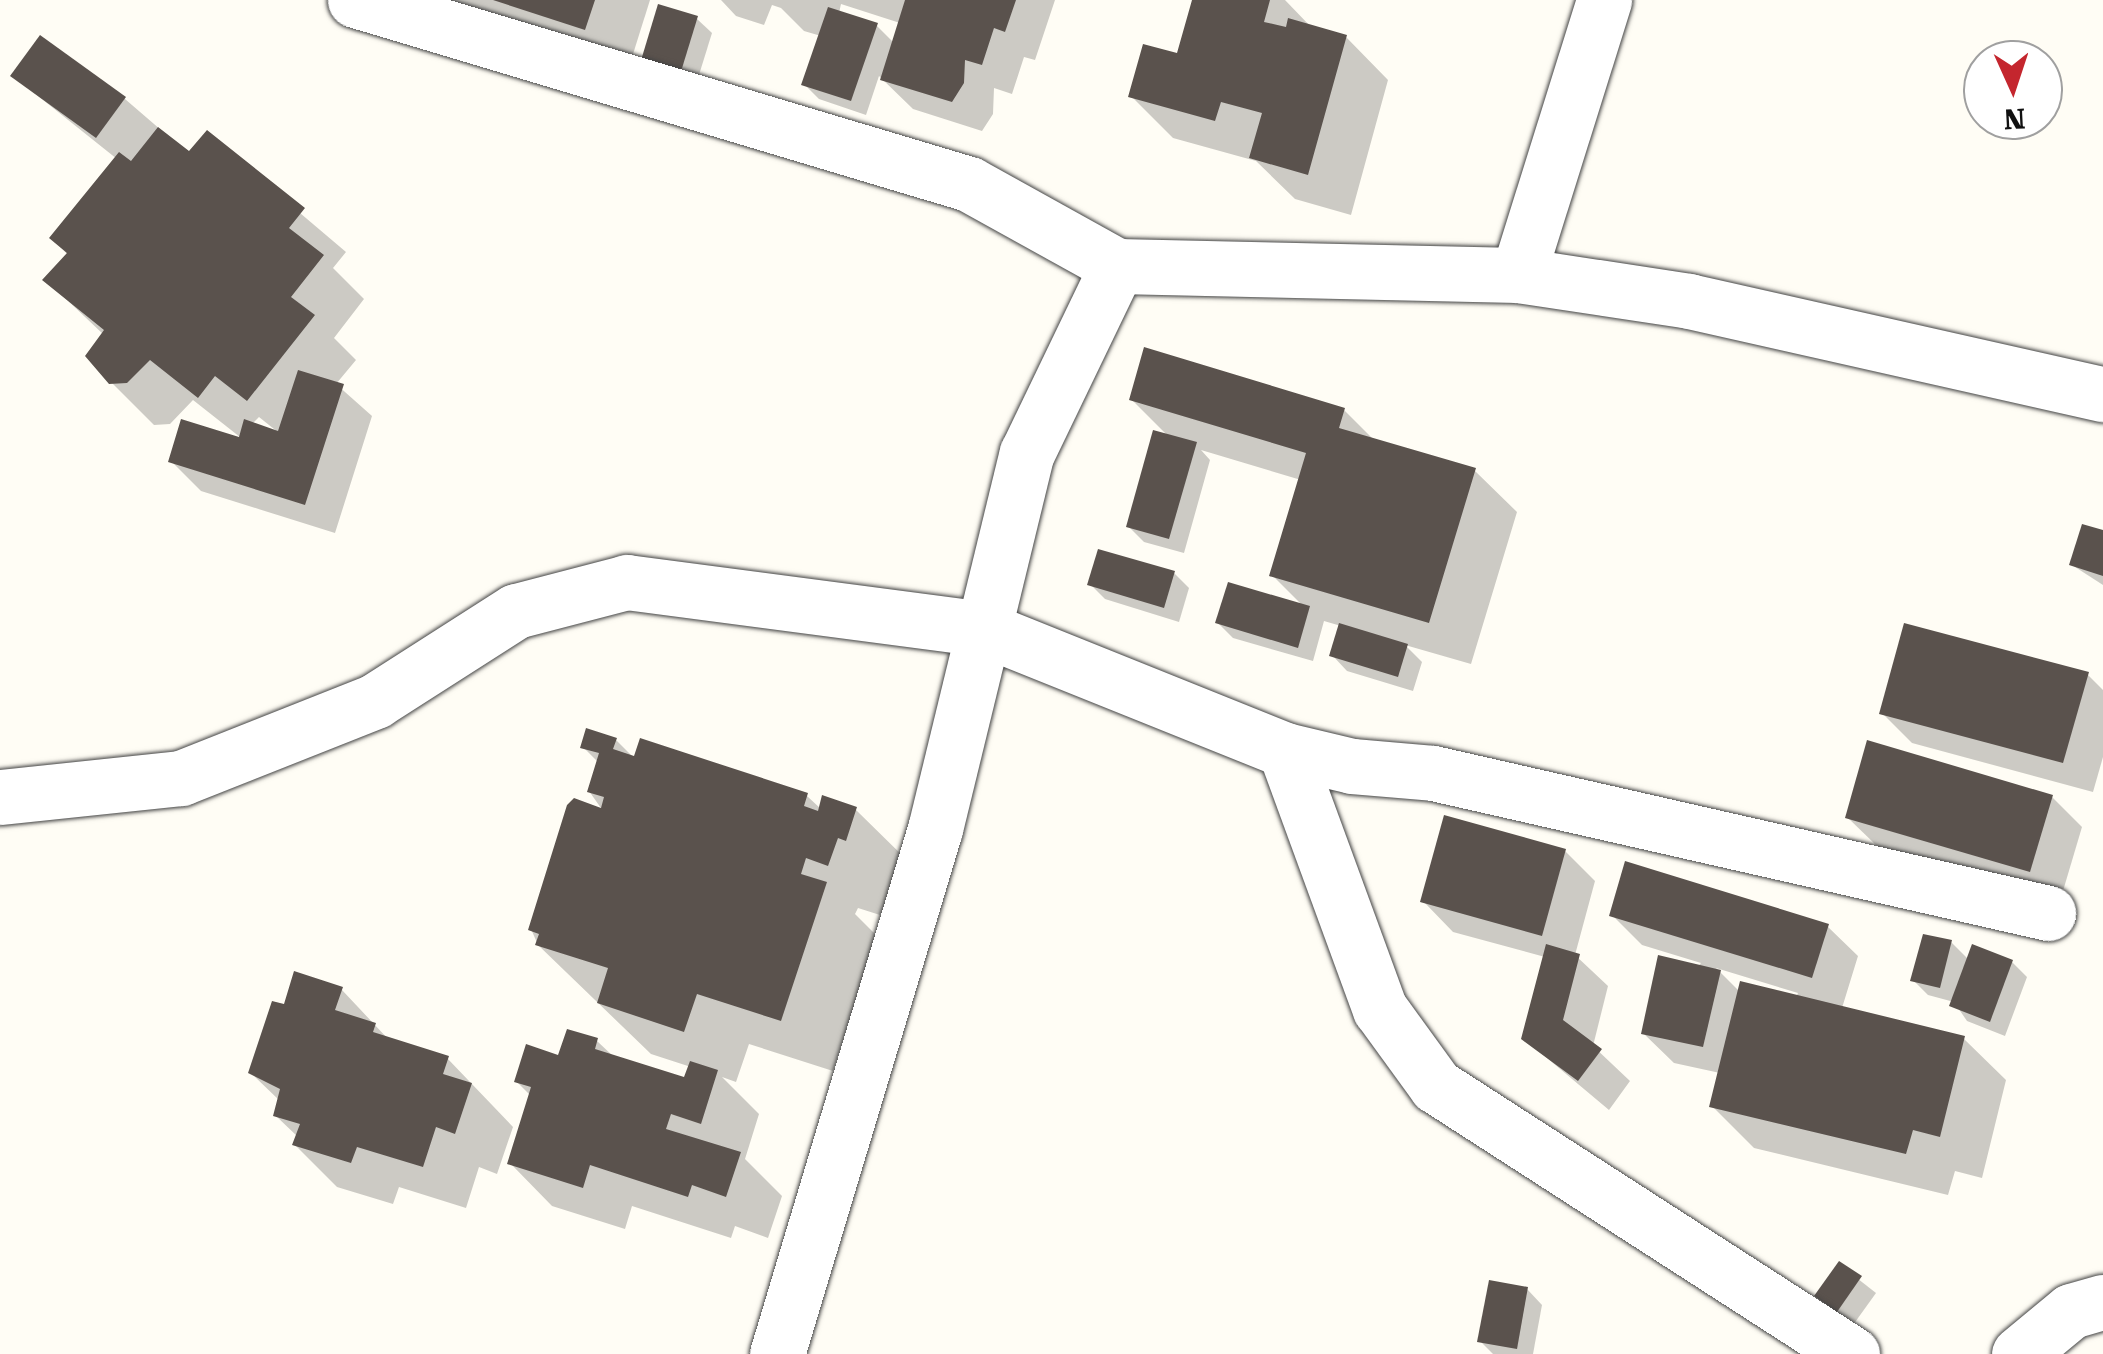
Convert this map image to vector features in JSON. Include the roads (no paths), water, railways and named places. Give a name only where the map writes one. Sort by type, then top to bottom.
[{"type":"street","points":[[355,0],[969,184],[1118,266],[1518,275],[1690,301],[2103,394]]},
{"type":"street","points":[[1518,275],[1604,0]]},
{"type":"street","points":[[778,1354],[935,829],[1027,454],[1118,266]]},
{"type":"street","points":[[0,797],[181,778],[375,701],[516,611],[627,582],[984,629],[1285,750],[1352,766],[1434,773],[2048,912]]},
{"type":"street","points":[[1285,750],[1380,1008],[1436,1086],[1852,1354]]},
{"type":"street","points":[[2019,1354],[2070,1311],[2103,1302]]}]
